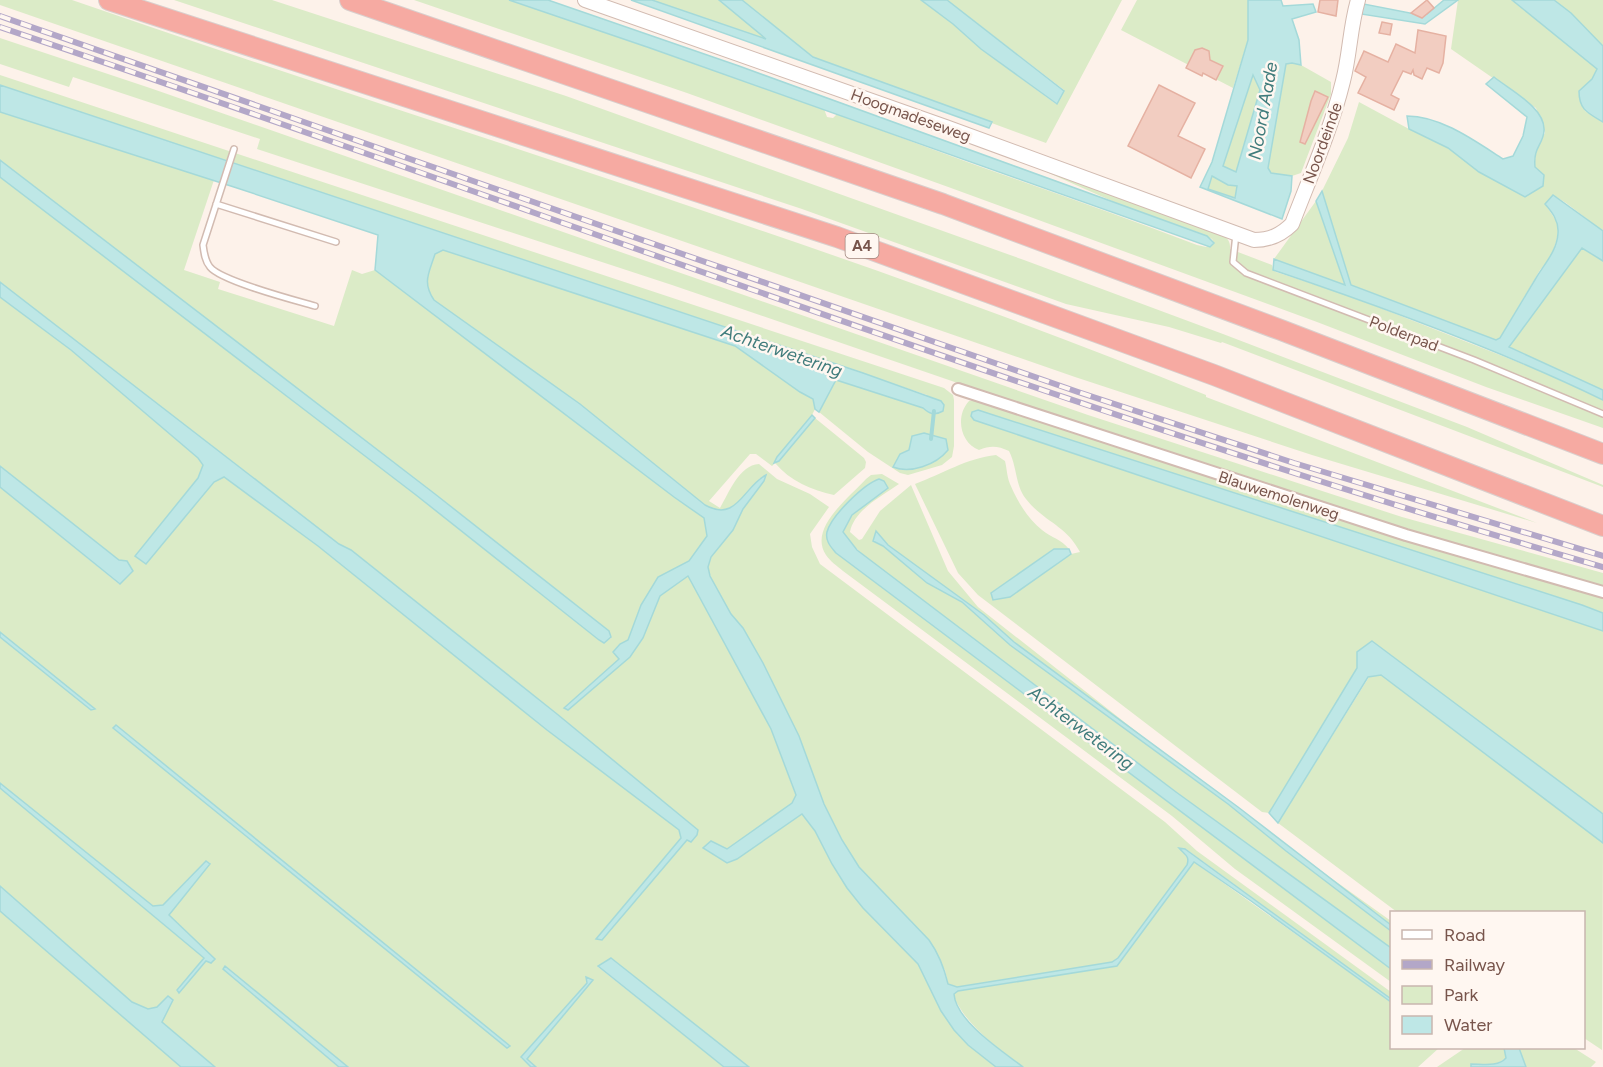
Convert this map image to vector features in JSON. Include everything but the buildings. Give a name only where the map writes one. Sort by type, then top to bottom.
[{"type":"highway","name":"A4","points":[[109,0],[837,237],[1214,375],[1603,526]]},
{"type":"highway","points":[[350,0],[943,204],[1281,330],[1603,454]]},
{"type":"street","name":"Hoogmadeseweg","points":[[585,0],[957,131],[1236,234]]},
{"type":"street","name":"Noordeinde","points":[[1236,234],[1254,240],[1263,240],[1283,233],[1292,224],[1334,117],[1344,78],[1349,37],[1358,0]]},
{"type":"street","name":"Blauwemolenweg","points":[[958,389],[1406,535],[1603,592]]},
{"type":"lane","points":[[234,149],[203,245],[208,266],[222,276],[315,306]]},
{"type":"lane","points":[[216,204],[336,242]]},
{"type":"lane","name":"Polderpad","points":[[1236,234],[1233,262],[1246,273],[1474,360],[1603,414]]},
{"type":"green space","points":[[0,0],[72,0],[784,238],[1066,340],[1206,395],[1206,397],[1537,523],[1312,455],[1075,377],[0,5]]},
{"type":"green space","points":[[174,0],[272,0],[566,96],[1223,334],[1467,427],[1603,485],[1603,487],[1222,342],[1169,327],[1066,304],[802,209]]},
{"type":"green space","points":[[414,0],[509,0],[823,106],[827,117],[833,118],[838,113],[1197,245],[1206,247],[1214,243],[1212,239],[1200,233],[1121,205],[1042,170],[1226,237],[1230,249],[1272,265],[1276,272],[1350,296],[1556,377],[1603,400],[1603,428],[1486,387],[1317,322],[951,188],[687,93]]},
{"type":"green space","points":[[652,0],[719,0],[768,40],[660,3]]},
{"type":"green space","points":[[742,0],[921,0],[981,49],[1056,104],[1064,90],[947,0],[1122,0],[1046,143],[813,57]]},
{"type":"green space","points":[[1137,0],[1248,0],[1248,40],[1233,88],[1121,30]]},
{"type":"green space","points":[[1458,0],[1512,0],[1598,69],[1592,79],[1579,91],[1585,111],[1603,122],[1603,231],[1553,195],[1545,204],[1557,222],[1558,231],[1551,257],[1540,270],[1500,338],[1496,340],[1351,285],[1322,191],[1348,138],[1359,102],[1463,158],[1535,167],[1535,150],[1545,133],[1536,108],[1451,49]]},
{"type":"green space","points":[[1554,0],[1603,0],[1603,46],[1571,13]]},
{"type":"green space","points":[[0,38],[150,88],[1088,415],[1402,517],[1603,573],[1603,587],[1401,528],[1086,427],[672,285],[257,149],[260,139],[73,77],[69,87],[0,64]]},
{"type":"green space","points":[[1286,64],[1301,65],[1331,82],[1331,94],[1301,173],[1292,176],[1271,173],[1268,168]]},
{"type":"green space","points":[[1252,74],[1260,90],[1237,173],[1223,166]]},
{"type":"green space","points":[[0,75],[944,388],[953,395],[954,400],[952,457],[942,465],[908,475],[900,473],[868,452],[819,412],[836,380],[923,408],[931,414],[927,395],[0,85]],"holes":[[[911,447],[912,470],[893,467],[900,454]]]},
{"type":"green space","points":[[0,112],[214,180],[184,270],[220,282],[218,289],[334,326],[352,270],[362,274],[375,270],[674,497],[705,518],[707,536],[689,561],[688,575],[771,729],[803,815],[815,831],[832,864],[863,908],[918,964],[941,1011],[954,1030],[968,1045],[996,1067],[749,1067],[611,958],[598,967],[724,1067],[536,1067],[526,1059],[592,981],[586,978],[587,983],[521,1058],[531,1067],[348,1067],[225,966],[223,969],[339,1067],[215,1067],[148,1010],[132,1002],[0,886],[0,788],[204,958],[177,990],[179,993],[206,961],[211,963],[215,959],[169,915],[210,863],[206,861],[163,905],[153,906],[0,783],[0,487],[119,584],[127,561],[119,560],[0,466],[0,297],[71,350],[198,458],[203,466],[198,478],[135,556],[146,564],[214,482],[224,477],[318,546],[547,730],[680,830],[681,838],[597,939],[602,940],[687,840],[697,835],[557,714],[351,550],[339,544],[0,282],[0,177],[416,495],[599,640],[604,643],[611,638],[609,631],[435,494],[0,160]]},
{"type":"green space","points":[[1212,176],[1228,185],[1238,186],[1235,198],[1208,189]]},
{"type":"green space","points":[[1316,201],[1345,286],[1274,259]]},
{"type":"green space","points":[[1582,248],[1603,261],[1603,390],[1509,347]]},
{"type":"green space","points":[[443,250],[735,346],[800,392],[814,399],[815,409],[812,415],[777,457],[815,418],[864,458],[865,468],[834,495],[802,484],[787,475],[775,463],[772,466],[756,454],[750,454],[709,501],[720,508],[740,474],[759,464],[777,479],[810,494],[829,507],[810,534],[812,547],[820,564],[1165,822],[1197,851],[1390,991],[1390,998],[1186,849],[1183,852],[1189,860],[1187,865],[1118,958],[1112,962],[957,987],[948,984],[945,970],[912,924],[859,867],[842,840],[824,804],[799,736],[763,663],[743,628],[731,614],[710,576],[708,567],[711,557],[733,530],[743,509],[764,481],[760,478],[742,499],[724,511],[705,505],[580,404],[434,300],[427,283],[435,254]]},
{"type":"green space","points":[[977,400],[1366,528],[1603,598],[1603,613],[972,412],[971,416],[975,420],[1603,631],[1603,814],[1372,641],[1357,652],[1357,668],[1269,813],[1262,812],[978,595],[958,573],[915,484],[965,463],[996,455],[1005,461],[1010,484],[1028,515],[1037,526],[1069,549],[1054,549],[991,593],[1010,597],[1071,554],[1080,552],[1062,529],[1033,507],[1022,494],[1009,451],[994,447],[979,450],[967,442],[962,428],[962,414],[969,401]]},
{"type":"green space","points":[[882,474],[899,484],[863,510],[850,532],[859,540],[862,539],[880,511],[911,485],[948,571],[978,607],[1235,809],[1390,920],[1390,947],[1176,792],[868,560],[843,532],[852,515],[887,488],[858,498],[840,513],[827,532],[836,553],[1390,968],[1390,981],[1235,869],[1172,816],[832,561],[826,555],[822,545],[822,534],[826,524],[841,504],[871,475]]},
{"type":"green space","points":[[1381,675],[1603,843],[1602,1050],[1585,1039],[1585,911],[1396,911],[1278,823],[1369,677]]},
{"type":"green space","points":[[1194,862],[1390,1001],[1390,1049],[1438,1049],[1418,1067],[1023,1067],[974,1027],[953,995],[958,991],[1117,966]]},
{"type":"green space","points":[[0,911],[182,1067],[0,1067]]},
{"type":"green space","points":[[1464,1049],[1504,1049],[1506,1058],[1496,1064],[1437,1067]]},
{"type":"green space","points":[[1519,1049],[1576,1049],[1596,1062],[1591,1067],[1526,1067]]},
{"type":"water","points":[[509,0],[548,0],[739,66],[1207,236],[1214,243],[1210,247]]},
{"type":"water","points":[[631,0],[652,0],[766,39],[719,0],[742,0],[813,57],[992,122],[989,128]]},
{"type":"water","points":[[921,0],[947,0],[1064,91],[1057,104],[981,49]]},
{"type":"water","name":"Noord Aade","points":[[1248,0],[1281,0],[1283,6],[1313,4],[1316,12],[1292,19],[1299,40],[1301,65],[1286,64],[1268,168],[1271,173],[1292,176],[1291,191],[1282,219],[1200,187],[1212,162],[1248,40]],"holes":[[[1253,75],[1260,90],[1236,172],[1223,166]],[[1212,176],[1228,185],[1237,186],[1235,198],[1208,189]]]},
{"type":"water","points":[[1444,0],[1458,0],[1425,24],[1361,14],[1364,4],[1420,15],[1427,14]]},
{"type":"water","points":[[1512,0],[1554,0],[1571,13],[1603,46],[1603,122],[1585,110],[1579,97],[1579,91],[1592,79],[1597,69]]},
{"type":"water","points":[[1494,77],[1526,100],[1543,123],[1544,131],[1537,151],[1535,167],[1544,175],[1543,186],[1525,197],[1479,172],[1448,148],[1409,129],[1407,116],[1432,120],[1457,131],[1503,159],[1513,156],[1523,136],[1527,117],[1486,84]]},
{"type":"water","points":[[0,85],[941,401],[944,405],[943,411],[932,414],[923,408],[836,380],[819,412],[815,409],[813,399],[735,346],[443,250],[435,254],[429,272],[427,283],[434,300],[580,404],[705,505],[725,510],[732,507],[758,480],[766,475],[743,509],[733,530],[711,557],[708,567],[710,576],[731,614],[743,628],[763,663],[799,736],[824,804],[842,840],[859,867],[929,940],[941,961],[948,984],[957,987],[1112,962],[1118,958],[1187,865],[1187,858],[1179,848],[1185,849],[1390,998],[1390,1001],[1194,862],[1117,966],[958,991],[954,994],[963,1015],[971,1025],[1023,1067],[996,1067],[968,1045],[954,1030],[941,1011],[918,964],[863,908],[847,888],[815,831],[802,814],[737,859],[727,863],[703,848],[711,841],[727,849],[792,803],[796,795],[771,729],[688,576],[660,596],[643,638],[630,657],[568,710],[564,708],[619,659],[613,652],[620,644],[628,640],[641,605],[658,577],[689,561],[707,536],[704,518],[375,270],[378,235],[0,112]]},
{"type":"water","points":[[0,160],[435,494],[609,631],[611,637],[604,643],[599,640],[416,495],[0,177]]},
{"type":"water","points":[[1322,191],[1351,285],[1496,340],[1500,338],[1555,246],[1557,225],[1545,204],[1553,195],[1603,231],[1603,261],[1582,248],[1509,347],[1603,390],[1603,400],[1523,363],[1440,330],[1273,270],[1274,259],[1345,285],[1316,201]]},
{"type":"water","points":[[0,282],[339,544],[351,550],[698,830],[691,842],[687,840],[602,940],[596,939],[681,838],[679,830],[547,730],[318,546],[224,477],[214,482],[146,564],[135,556],[198,478],[203,465],[198,458],[71,350],[0,297]]},
{"type":"water","points":[[978,410],[1582,605],[1603,613],[1603,631],[974,420],[971,416],[972,412]]},
{"type":"water","points":[[812,415],[815,418],[779,461],[774,463],[777,457]]},
{"type":"water","points":[[924,433],[946,439],[948,450],[937,460],[922,467],[900,469],[893,467],[900,454],[909,450],[912,436]]},
{"type":"water","points":[[0,466],[119,560],[127,561],[133,571],[120,584],[0,487]]},
{"type":"water","points":[[879,479],[884,481],[888,488],[852,515],[843,532],[857,550],[1176,792],[1390,947],[1390,968],[836,553],[827,538],[830,525],[849,501]]},
{"type":"water","points":[[876,531],[888,545],[984,615],[1014,642],[1238,807],[1390,924],[1390,930],[1228,804],[1010,645],[962,602],[927,583],[883,546],[873,541]]},
{"type":"water","points":[[1054,549],[1069,549],[1071,554],[1010,597],[993,600],[991,593]]},
{"type":"water","points":[[0,632],[95,709],[91,710],[0,637]]},
{"type":"water","points":[[1372,641],[1603,814],[1603,843],[1381,675],[1368,677],[1278,823],[1269,813],[1357,668],[1357,652]]},
{"type":"water","points":[[116,725],[510,1046],[507,1048],[113,728]]},
{"type":"water","points":[[0,783],[153,906],[163,905],[206,861],[210,864],[169,915],[215,959],[211,963],[206,961],[179,993],[177,990],[204,958],[0,788]]},
{"type":"water","points":[[0,886],[132,1002],[148,1009],[157,1007],[168,996],[173,1000],[162,1022],[215,1067],[181,1067],[0,911]]},
{"type":"water","points":[[611,958],[749,1067],[724,1067],[598,966]]},
{"type":"water","points":[[225,966],[348,1067],[339,1067],[223,969]]},
{"type":"water","points":[[586,977],[593,980],[527,1059],[536,1067],[531,1067],[521,1057],[587,983]]},
{"type":"water","points":[[1504,1049],[1519,1049],[1526,1067],[1471,1067],[1471,1064],[1499,1063],[1506,1058]]},
{"type":"waterway","name":"Achterwetering","points":[[931,439],[934,411]]},
{"type":"railway","points":[[0,16],[1078,392],[1294,463],[1603,556]]},
{"type":"railway","points":[[0,27],[999,375],[1400,506],[1603,567]]}]
